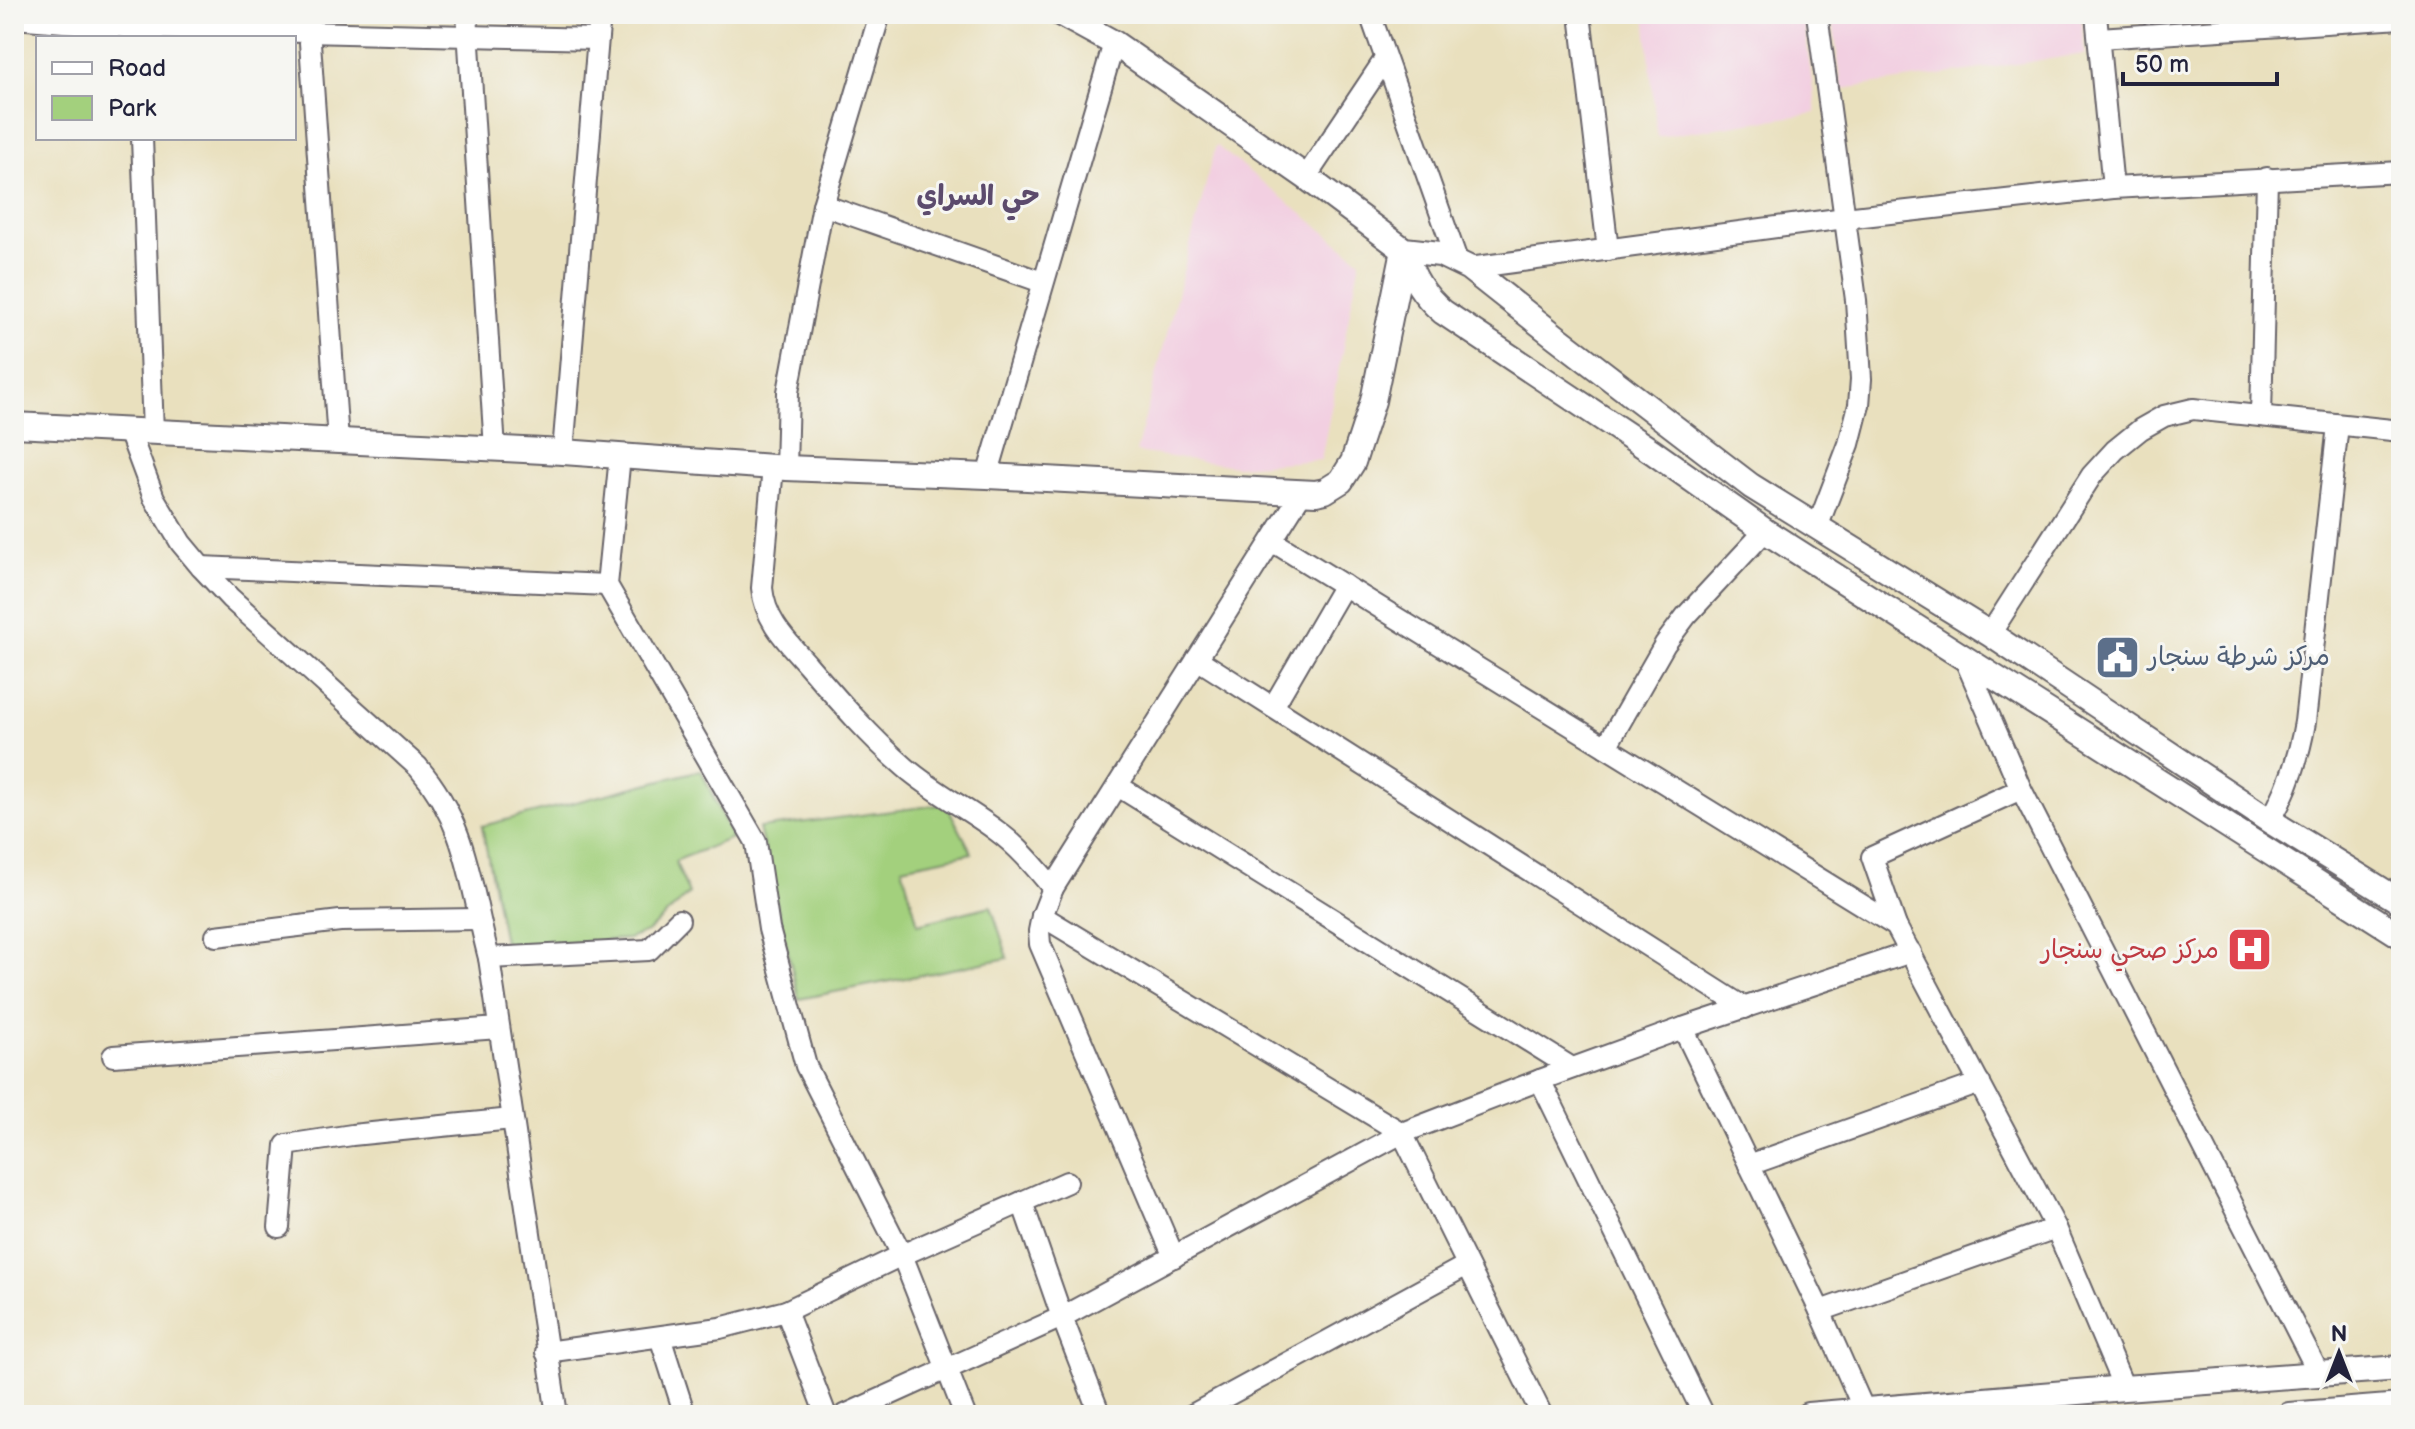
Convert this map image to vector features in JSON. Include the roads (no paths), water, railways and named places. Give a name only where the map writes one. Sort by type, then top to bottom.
[{"type":"street","points":[[467,14],[495,449]]},
{"type":"street","points":[[563,452],[600,14]]},
{"type":"street","points":[[880,14],[823,205],[788,392],[762,588],[764,604],[778,630],[875,739],[908,769],[999,832],[1053,888]]},
{"type":"street","points":[[1061,14],[1114,43],[1306,177],[1404,250],[1422,251],[1463,264],[1751,486],[1990,634],[2270,821],[2401,902]]},
{"type":"street","points":[[1370,14],[1463,264]]},
{"type":"street","points":[[1580,14],[1608,250]]},
{"type":"street","points":[[1817,14],[1856,300],[1861,379],[1859,405],[1849,444],[1817,528]]},
{"type":"street","points":[[2096,14],[2113,188]]},
{"type":"street","points":[[14,18],[138,27],[309,23],[468,36],[597,39]]},
{"type":"street","points":[[2099,38],[2401,18]]},
{"type":"street","points":[[309,23],[338,441]]},
{"type":"street","points":[[987,476],[1114,43]]},
{"type":"street","points":[[1306,177],[1385,59]]},
{"type":"street","points":[[142,140],[141,432],[154,498],[181,543],[230,598],[418,767],[451,814],[469,866],[478,919],[489,958],[557,1415]]},
{"type":"street","points":[[1431,302],[1426,287],[1431,273],[1442,263],[1463,264],[1608,250],[1845,218],[2113,188],[2401,172]]},
{"type":"street","points":[[2261,416],[2267,178]]},
{"type":"street","points":[[823,205],[1042,282]]},
{"type":"street","points":[[1404,250],[1418,286],[1443,312],[1765,531],[2401,936]]},
{"type":"street","points":[[14,425],[563,452],[779,468],[1316,493],[1341,481],[1353,462],[1373,401],[1404,250]]},
{"type":"street","points":[[1990,634],[2092,475],[2115,450],[2141,429],[2164,416],[2193,409],[2401,431]]},
{"type":"street","points":[[2270,821],[2290,782],[2305,722],[2338,425]]},
{"type":"street","points":[[620,456],[607,585],[756,842],[769,929],[806,1066],[902,1255],[965,1415]]},
{"type":"street","points":[[1174,1257],[1040,944],[1039,931],[1053,888],[1301,494]]},
{"type":"street","points":[[1606,747],[1665,644],[1686,616],[1765,531]]},
{"type":"street","points":[[1272,541],[1896,926]]},
{"type":"street","points":[[201,567],[607,585]]},
{"type":"street","points":[[1273,707],[1344,585]]},
{"type":"street","points":[[1964,657],[2021,789],[2319,1374]]},
{"type":"street","points":[[1197,659],[1745,1008]]},
{"type":"street","points":[[1118,786],[1572,1068]]},
{"type":"street","points":[[2021,789],[1872,857],[1896,926],[2056,1228],[2124,1388]]},
{"type":"street","points":[[1042,916],[1402,1133],[1542,1415]]},
{"type":"street","points":[[216,936],[340,921],[478,919]]},
{"type":"street","points":[[489,958],[649,950],[679,920]]},
{"type":"street","points":[[845,1415],[1062,1317],[1402,1133],[1683,1028],[1911,952]]},
{"type":"street","points":[[113,1056],[499,1028]]},
{"type":"street","points":[[1683,1028],[1820,1311],[1864,1410]]},
{"type":"street","points":[[1540,1080],[1704,1415]]},
{"type":"street","points":[[1749,1165],[1980,1083]]},
{"type":"street","points":[[279,1227],[286,1145],[512,1119]]},
{"type":"street","points":[[546,1352],[720,1328],[786,1311],[902,1255],[1067,1182]]},
{"type":"street","points":[[1022,1202],[1100,1415]]},
{"type":"street","points":[[1820,1311],[2056,1228]]},
{"type":"street","points":[[1192,1415],[1467,1265]]},
{"type":"street","points":[[786,1311],[826,1415]]},
{"type":"street","points":[[660,1337],[685,1415]]},
{"type":"street","points":[[1808,1415],[2401,1368]]},
{"type":"street","points":[[2289,1415],[2374,1412],[2401,1406]]},
{"type":"place","name":"مركز شرطة سنجار","points":[[2117,657]]},
{"type":"place","name":"مركز صحي سنجار","points":[[2250,950]]},
{"type":"district","name":"حي السراي","points":[[978,196]]}]
